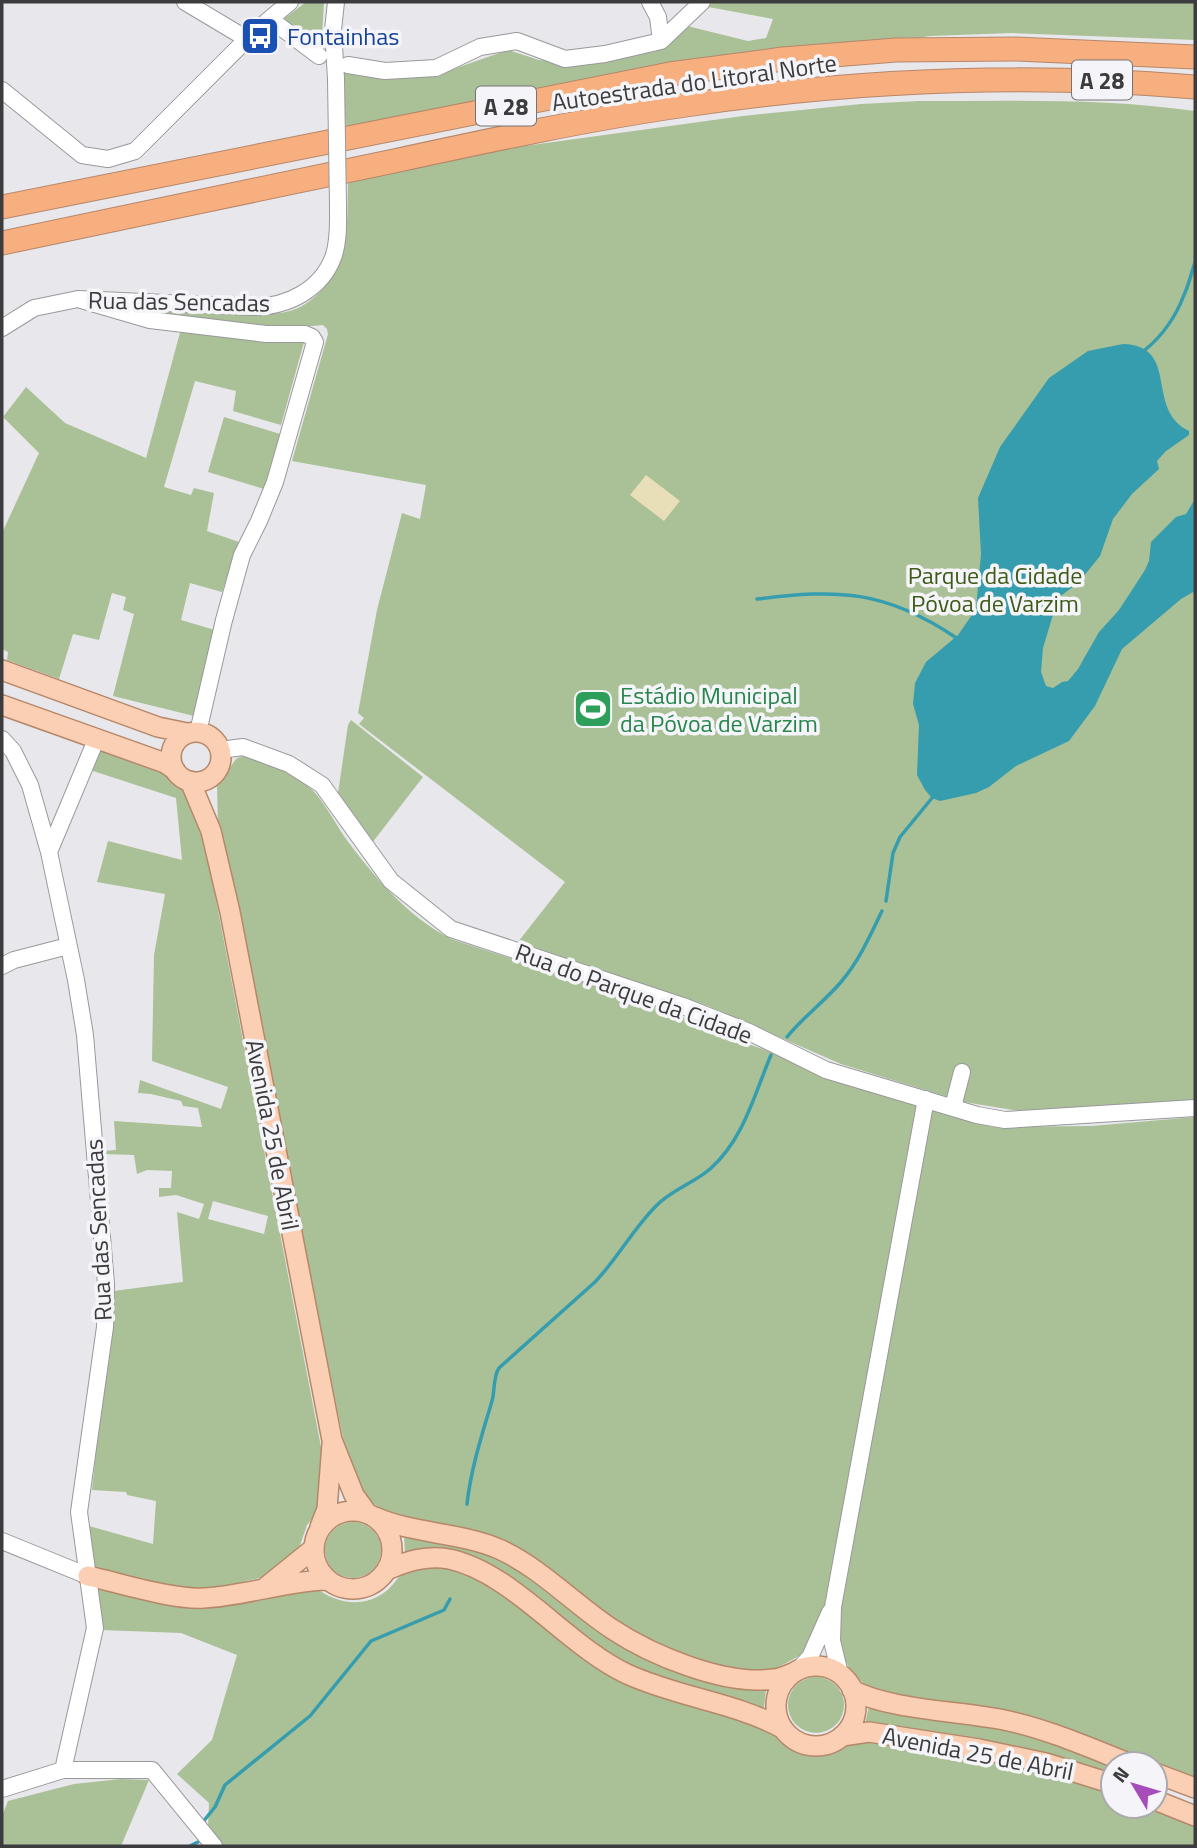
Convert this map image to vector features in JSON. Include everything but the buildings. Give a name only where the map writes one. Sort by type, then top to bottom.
[{"type":"highway","name":"Autoestrada do Litoral Norte","points":[[2,207],[670,74],[896,50],[1016,50],[1195,57]]},
{"type":"highway","name":"Autoestrada do Litoral Norte","points":[[2,243],[580,122],[689,104],[877,84],[1012,79],[1108,80],[1194,87]]},
{"type":"main road","points":[[2,670],[158,727],[212,737],[220,750]]},
{"type":"main road","points":[[2,705],[165,764],[183,775],[204,780],[215,772]]},
{"type":"main road","points":[[183,775],[171,756],[172,749],[176,742],[192,733]]},
{"type":"main road","name":"Avenida 25 de Abril","points":[[212,831],[215,772],[219,765],[220,750]]},
{"type":"main road","name":"Avenida 25 de Abril","points":[[183,775],[212,831],[233,924],[332,1440],[354,1496],[384,1525],[390,1535],[392,1547],[387,1570]]},
{"type":"main road","name":"Avenida 25 de Abril","points":[[313,1549],[327,1509],[332,1440]]},
{"type":"main road","points":[[313,1549],[314,1560],[326,1580],[337,1587],[350,1590],[372,1585],[387,1570],[424,1558],[447,1559],[469,1565],[491,1576],[599,1658],[625,1673],[650,1684],[752,1714],[782,1728],[792,1738],[804,1744],[817,1746],[831,1743],[842,1736],[855,1714],[852,1690],[840,1674],[819,1666],[773,1679],[746,1679],[677,1663],[613,1630],[524,1563],[499,1549],[473,1540],[395,1526],[371,1515],[346,1511],[327,1520],[320,1527]]},
{"type":"main road","points":[[265,1587],[313,1549]]},
{"type":"main road","points":[[88,1576],[200,1598],[326,1580]]},
{"type":"main road","points":[[782,1728],[777,1717],[778,1692],[784,1681],[796,1671]]},
{"type":"main road","name":"Avenida 25 de Abril","points":[[852,1690],[878,1700],[1006,1720],[1055,1734],[1099,1751]]},
{"type":"main road","name":"Avenida 25 de Abril","points":[[842,1736],[869,1732],[979,1749],[1046,1763],[1099,1780]]},
{"type":"main road","points":[[1169,1778],[1195,1788]]},
{"type":"main road","points":[[1169,1806],[1195,1816]]},
{"type":"street","points":[[185,2],[247,38]]},
{"type":"street","points":[[2,90],[82,155],[108,159],[135,150],[247,38],[290,2]]},
{"type":"street","name":"Rua das Sencadas","points":[[2,328],[34,308],[78,299],[265,307],[286,303],[306,292],[329,265],[336,247],[338,206],[333,30],[336,2]]},
{"type":"street","points":[[650,2],[658,17],[661,41]]},
{"type":"street","points":[[348,65],[385,71],[436,68],[480,47],[517,41],[565,60],[605,54],[661,41],[702,2]]},
{"type":"street","points":[[270,19],[319,56]]},
{"type":"street","points":[[78,299],[150,320],[266,334],[305,334],[316,342],[275,482],[242,555],[192,733]]},
{"type":"street","name":"Rua das Sencadas","points":[[2,739],[13,751],[30,785],[49,852],[68,946],[85,1035],[107,1284],[104,1338],[80,1500],[81,1530],[94,1628],[63,1770]]},
{"type":"street","points":[[49,852],[96,740]]},
{"type":"street","name":"Rua do Parque da Cidade","points":[[220,750],[243,747],[289,764],[322,786],[391,881],[451,929],[683,1006],[749,1032],[826,1070],[1005,1120],[1195,1108]]},
{"type":"street","points":[[2,966],[14,960],[68,946]]},
{"type":"street","points":[[953,1107],[962,1072]]},
{"type":"street","points":[[840,1674],[832,1641],[833,1607],[926,1099]]},
{"type":"street","points":[[2,1541],[88,1576]]},
{"type":"street","points":[[796,1671],[810,1657],[833,1607]]},
{"type":"street","points":[[2,1789],[63,1770],[152,1770],[214,1846]]},
{"type":"green space","points":[[306,2],[324,2],[321,52],[280,22]]},
{"type":"green space","points":[[710,2],[1195,2],[1195,40],[1012,33],[930,36],[346,126],[340,70],[372,77],[442,73],[508,50],[539,60],[579,63],[657,51],[683,25],[748,41],[766,38],[773,19],[703,6]]},
{"type":"green space","name":"Parque da Cidade Póvoa de Varzim","points":[[920,101],[1092,102],[1195,111],[1195,1101],[1025,1112],[964,1102],[841,1064],[708,1006],[518,942],[565,882],[359,724],[364,718],[358,713],[377,610],[402,513],[420,519],[426,485],[292,461],[328,334],[323,325],[270,330],[132,310],[132,307],[264,315],[305,304],[325,286],[342,256],[347,229],[348,181],[517,147],[743,116]]},
{"type":"green space","points":[[181,329],[304,342],[281,425],[233,411],[236,391],[195,381],[164,487],[191,495],[194,488],[214,493],[207,531],[239,542],[222,592],[190,583],[181,620],[215,630],[194,716],[113,696],[134,614],[123,610],[126,597],[112,593],[99,640],[73,634],[59,679],[7,660],[8,652],[2,649],[2,533],[39,453],[3,417],[26,387],[65,423],[146,458]]},
{"type":"green space","points":[[224,417],[280,434],[264,489],[208,472]]},
{"type":"green space","points":[[351,720],[423,777],[372,843],[338,793]]},
{"type":"green space","points":[[100,746],[165,772],[185,790],[199,811],[325,1468],[319,1510],[307,1525],[298,1551],[263,1577],[202,1592],[93,1570],[89,1526],[153,1544],[156,1501],[127,1495],[126,1492],[92,1490],[113,1291],[183,1282],[177,1212],[199,1219],[204,1204],[176,1195],[159,1197],[159,1188],[171,1188],[172,1171],[147,1170],[137,1174],[134,1155],[103,1154],[102,1151],[116,1150],[114,1121],[202,1127],[198,1108],[183,1106],[181,1101],[138,1093],[140,1080],[221,1109],[228,1087],[152,1061],[154,955],[165,894],[97,882],[108,841],[182,860],[176,798],[90,770]],"holes":[[[213,1201],[268,1216],[264,1234],[208,1219]]]},
{"type":"green space","points":[[244,756],[286,772],[308,786],[380,882],[406,908],[451,939],[668,1010],[751,1045],[920,1105],[823,1614],[810,1645],[801,1655],[771,1671],[761,1673],[723,1668],[650,1645],[527,1557],[393,1516],[360,1495],[350,1472],[218,829],[217,784],[237,758]]},
{"type":"green space","points":[[930,1108],[964,1115],[992,1127],[1092,1126],[1195,1117],[1195,1781],[1169,1770],[1169,1750],[1114,1750],[1058,1728],[879,1692],[851,1671],[841,1650],[839,1615]]},
{"type":"green space","points":[[348,1522],[358,1522],[373,1530],[379,1539],[379,1561],[373,1570],[358,1578],[348,1578],[330,1566],[325,1555],[325,1545],[337,1527]]},
{"type":"green space","points":[[404,1536],[471,1548],[521,1569],[609,1636],[743,1687],[766,1689],[764,1708],[653,1678],[628,1667],[495,1570],[424,1549],[405,1553]]},
{"type":"green space","points":[[436,1567],[466,1572],[488,1582],[594,1663],[774,1734],[797,1752],[822,1753],[875,1740],[1045,1770],[1099,1787],[1099,1820],[1169,1820],[1169,1812],[1195,1822],[1195,1846],[224,1846],[208,1828],[209,1803],[177,1774],[212,1740],[237,1655],[181,1633],[102,1630],[95,1583],[206,1609],[315,1587],[331,1597],[358,1602],[367,1601],[385,1592],[402,1574],[419,1568]]},
{"type":"green space","points":[[811,1677],[821,1677],[836,1685],[842,1694],[842,1716],[836,1725],[821,1733],[811,1733],[793,1721],[788,1710],[788,1700],[800,1682]]},
{"type":"green space","points":[[869,1706],[1005,1727],[1099,1759],[1099,1773],[982,1741],[876,1723],[865,1724]]},
{"type":"green space","points":[[121,1779],[149,1780],[121,1846],[2,1846],[2,1816],[8,1801],[74,1784]]},
{"type":"sand","points":[[646,475],[680,501],[664,521],[630,495]]},
{"type":"water","points":[[1123,344],[1141,347],[1151,355],[1158,367],[1168,408],[1176,421],[1189,431],[1189,435],[1157,461],[1159,469],[1132,494],[1113,519],[1100,556],[1078,583],[1058,598],[1043,648],[1041,672],[1046,686],[1053,688],[1068,681],[1078,669],[1099,632],[1119,610],[1145,570],[1151,542],[1176,517],[1186,514],[1195,499],[1195,591],[1181,599],[1122,649],[1095,706],[1069,741],[1016,766],[989,787],[976,793],[940,801],[932,798],[917,775],[919,725],[913,704],[915,683],[926,662],[958,635],[976,609],[981,554],[978,498],[1000,447],[1049,378],[1088,351]]},
{"type":"waterway","points":[[1145,350],[1163,332],[1177,310],[1195,263]]},
{"type":"waterway","points":[[757,599],[812,594],[860,597],[906,610],[955,637]]},
{"type":"waterway","points":[[886,901],[893,853],[900,837],[932,798]]},
{"type":"waterway","points":[[787,1037],[847,974],[864,948],[882,911]]},
{"type":"waterway","points":[[467,1504],[474,1465],[499,1368],[595,1282],[656,1206],[704,1174],[722,1157],[747,1116],[771,1055]]},
{"type":"waterway","points":[[202,1823],[215,1807],[225,1785],[310,1716],[371,1641],[444,1610],[450,1599]]},
{"type":"waterway","points":[[190,1846],[198,1842]]},
{"type":"place","name":"Fontainhas","points":[[260,36]]},
{"type":"place","name":"Estádio Municipal da Póvoa de Varzim","points":[[593,709]]}]
